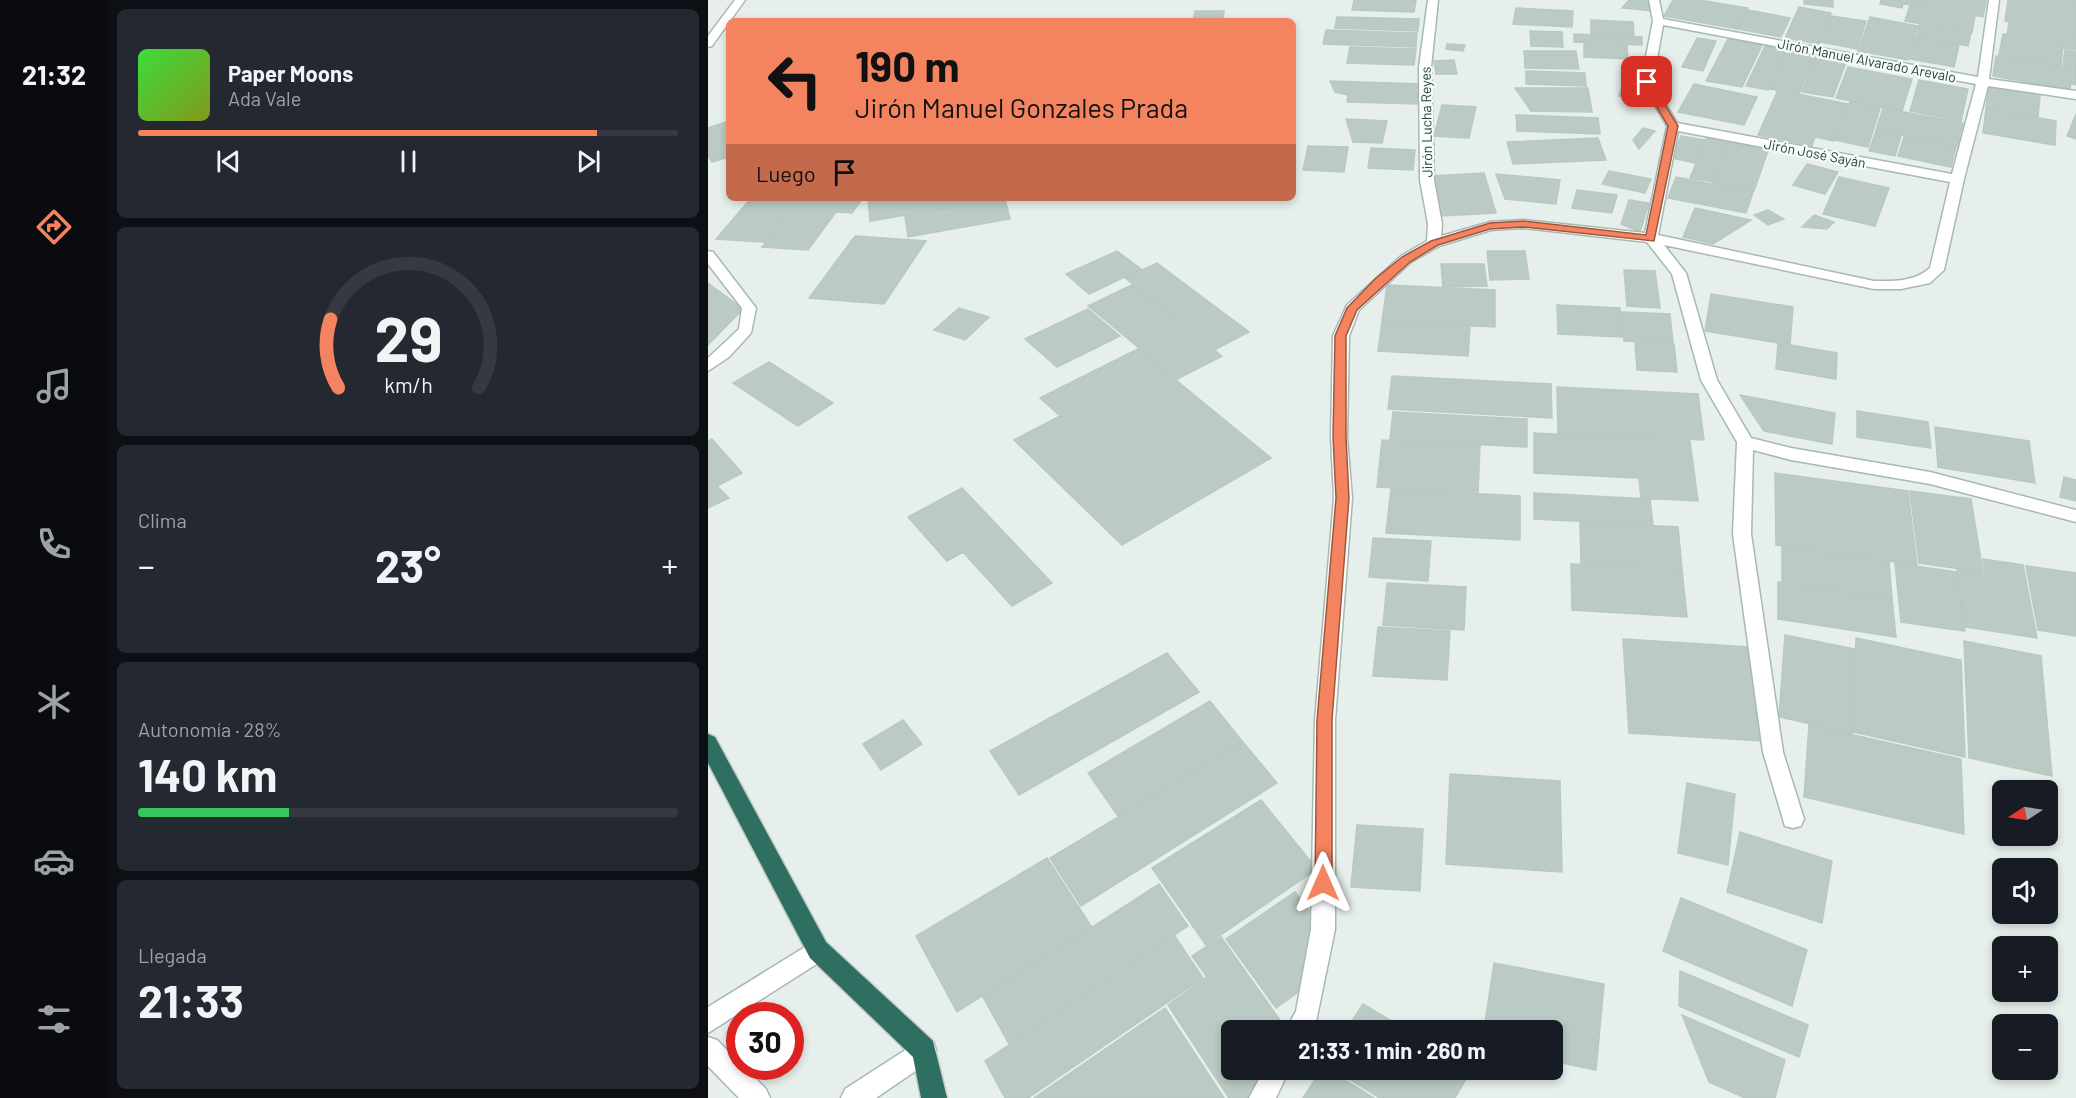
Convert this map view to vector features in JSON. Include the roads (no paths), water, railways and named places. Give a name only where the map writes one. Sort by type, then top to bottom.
[{"type":"highway","points":[[708,743],[818,950],[924,1050],[934,1098]]},
{"type":"street","points":[[727,18],[740,0]]},
{"type":"street","name":"Jirón Lucha Reyes","points":[[1433,0],[1425,67],[1427,180],[1435,224],[1434,243]]},
{"type":"street","points":[[1654,0],[1658,21],[1647,82],[1673,126],[1651,238],[1679,273],[1709,380],[1745,442],[1742,534],[1773,752],[1793,819]]},
{"type":"street","points":[[1304,1020],[1307,1014],[1323,929],[1325,720],[1343,498],[1339,437],[1341,336],[1352,308],[1406,260],[1434,243],[1490,226],[1523,224],[1651,238],[1874,285],[1901,285],[1925,280],[1937,270],[1957,179],[1983,82],[1994,0]]},
{"type":"street","points":[[708,44],[726,19]]},
{"type":"street","name":"Jirón Manuel Alvarado Arevalo","points":[[1658,21],[1983,82],[2076,95]]},
{"type":"street","name":"Jirón José Sayán","points":[[1673,126],[1957,179]]},
{"type":"street","points":[[708,255],[749,308],[746,330],[724,354],[708,366]]},
{"type":"street","points":[[1745,442],[1791,454],[1930,478],[2076,516]]},
{"type":"street","points":[[708,1021],[818,950]]},
{"type":"street","points":[[708,1049],[757,1098]]},
{"type":"street","points":[[854,1098],[924,1050]]},
{"type":"street","points":[[1262,1098],[1272,1080]]}]
